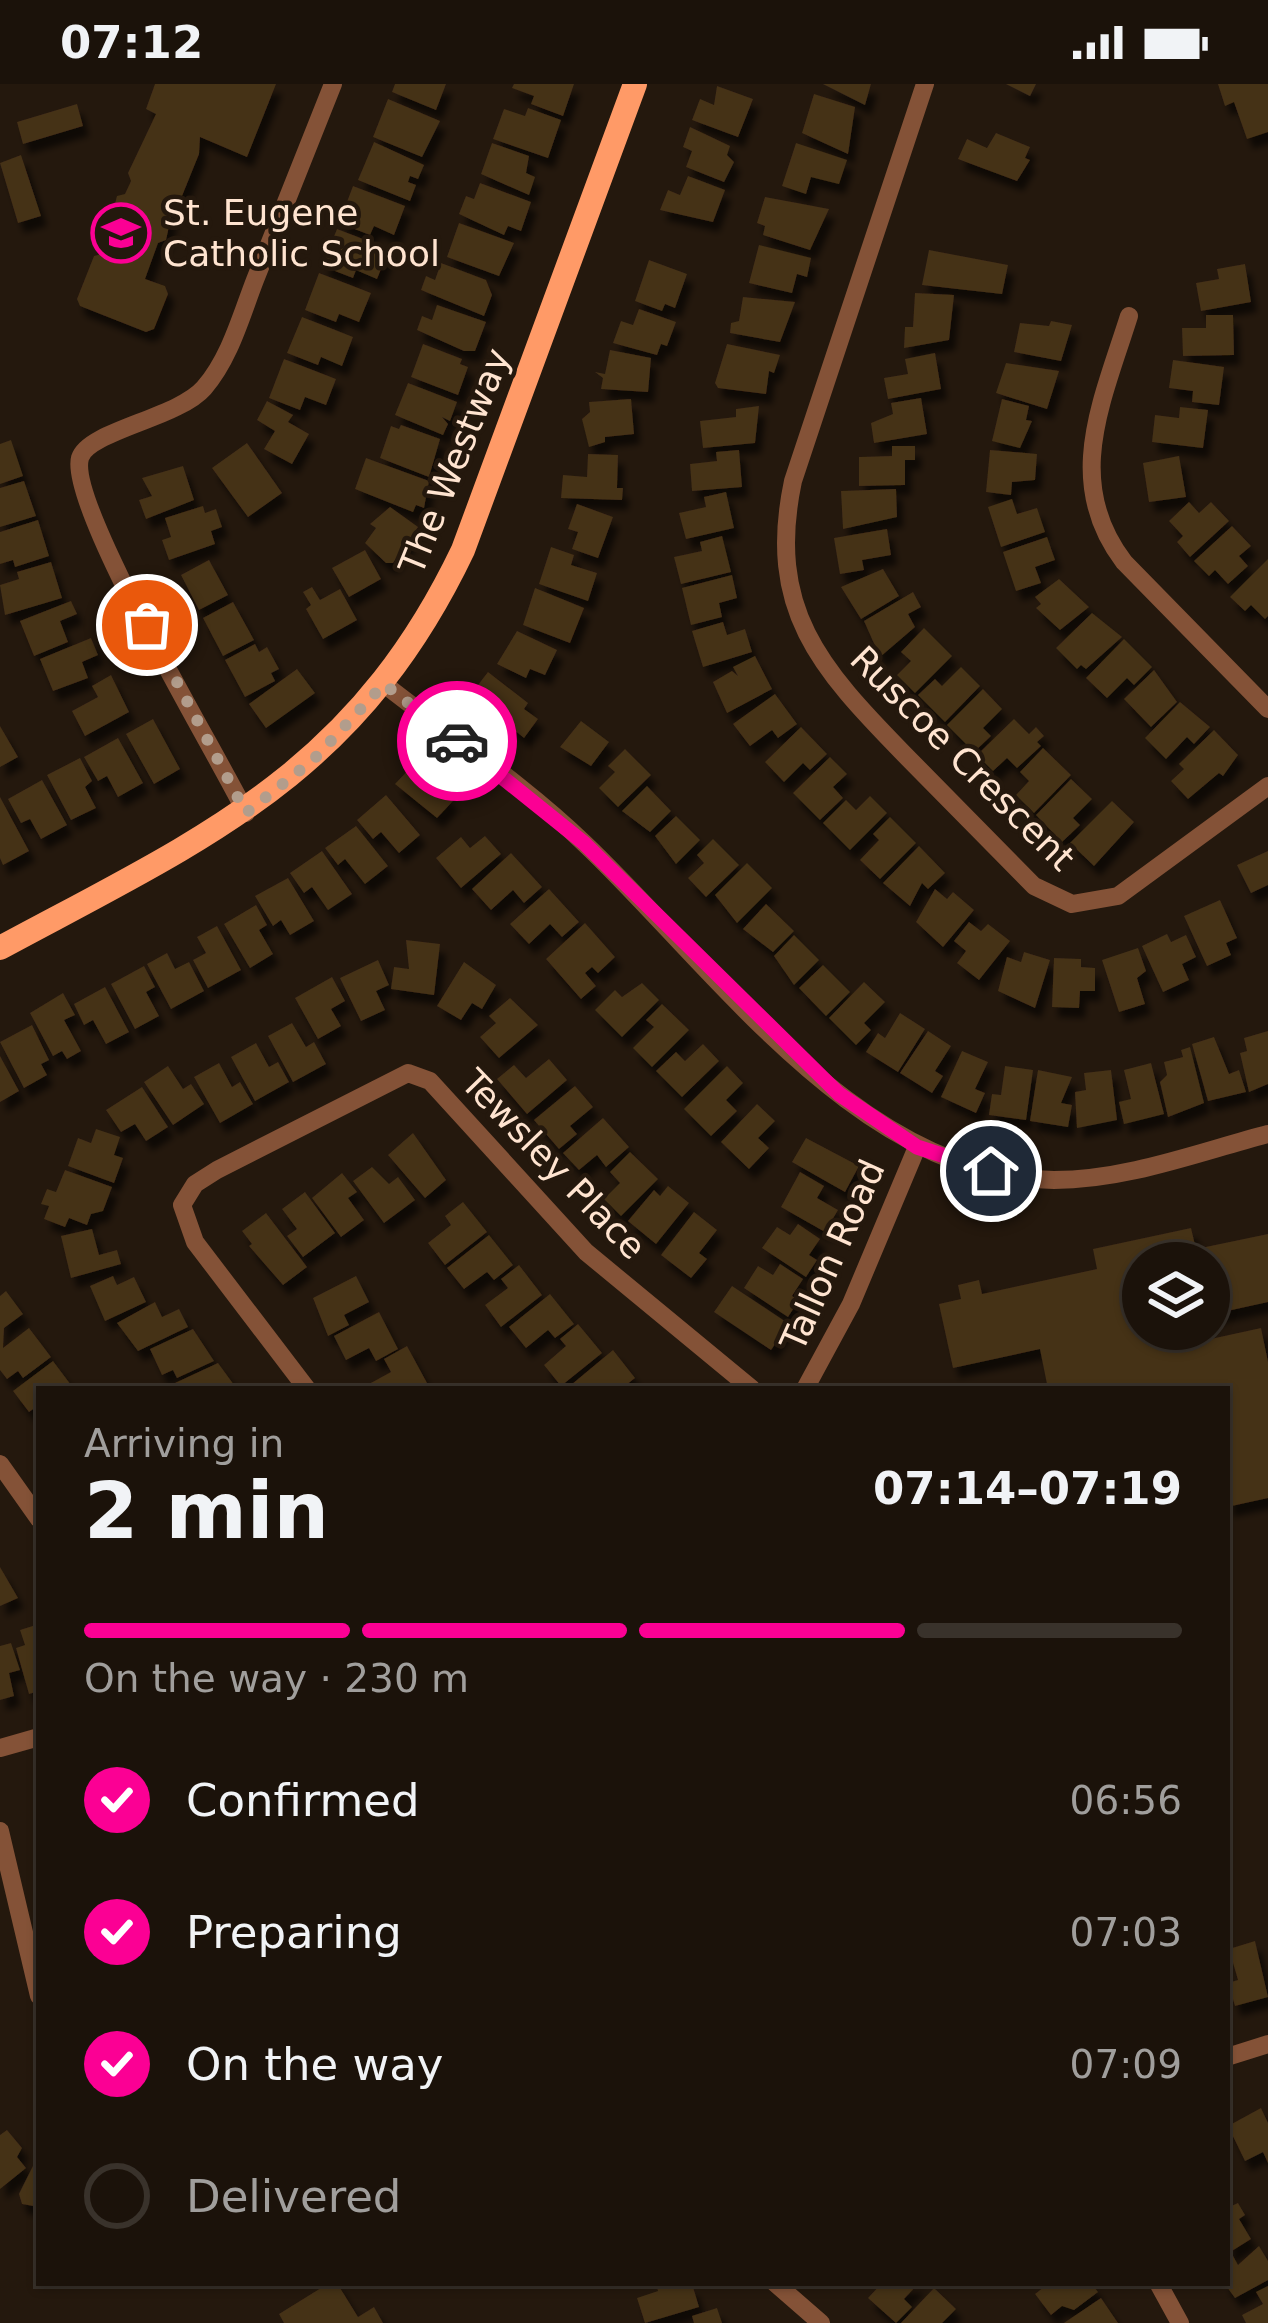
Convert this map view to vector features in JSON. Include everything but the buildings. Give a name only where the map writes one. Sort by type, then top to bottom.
[{"type":"main road","name":"The Westway","points":[[0,948],[246,813],[314,759],[384,684],[440,599],[463,550],[635,84]]},
{"type":"street","points":[[246,813],[108,551],[80,482],[80,460],[92,441],[168,414],[207,385],[231,341],[333,84]]},
{"type":"street","name":"Ruscoe Crescent","points":[[925,84],[790,495],[787,578],[806,639],[838,687],[1034,886],[1072,904],[1118,896],[1268,786]]},
{"type":"street","points":[[1129,316],[1093,430],[1088,468],[1092,501],[1105,537],[1124,562],[1268,709]]},
{"type":"street","points":[[384,684],[572,832],[795,1056],[917,1147],[991,1171],[1053,1180],[1132,1171],[1268,1134]]},
{"type":"street","name":"Tewsley Place","points":[[305,1386],[195,1242],[185,1223],[185,1195],[218,1170],[396,1076],[415,1073],[430,1081],[586,1252],[748,1386]]},
{"type":"street","name":"Tallon Road","points":[[807,1386],[851,1304],[917,1147]]},
{"type":"street","points":[[0,1464],[36,1515]]},
{"type":"street","points":[[0,1748],[36,1738]]},
{"type":"street","points":[[0,1831],[36,1983]]},
{"type":"street","points":[[1230,2056],[1268,2044]]},
{"type":"street","points":[[778,2286],[821,2323]]},
{"type":"street","points":[[1160,2286],[1180,2323]]},
{"type":"way so far","points":[[147,625],[246,813],[314,759],[384,684],[457,741]]},
{"type":"place","name":"St. Eugene Catholic School","points":[[121,233]]},
{"type":"route","points":[[457,741],[584,843],[795,1056],[839,1094],[917,1147],[991,1171]]}]
